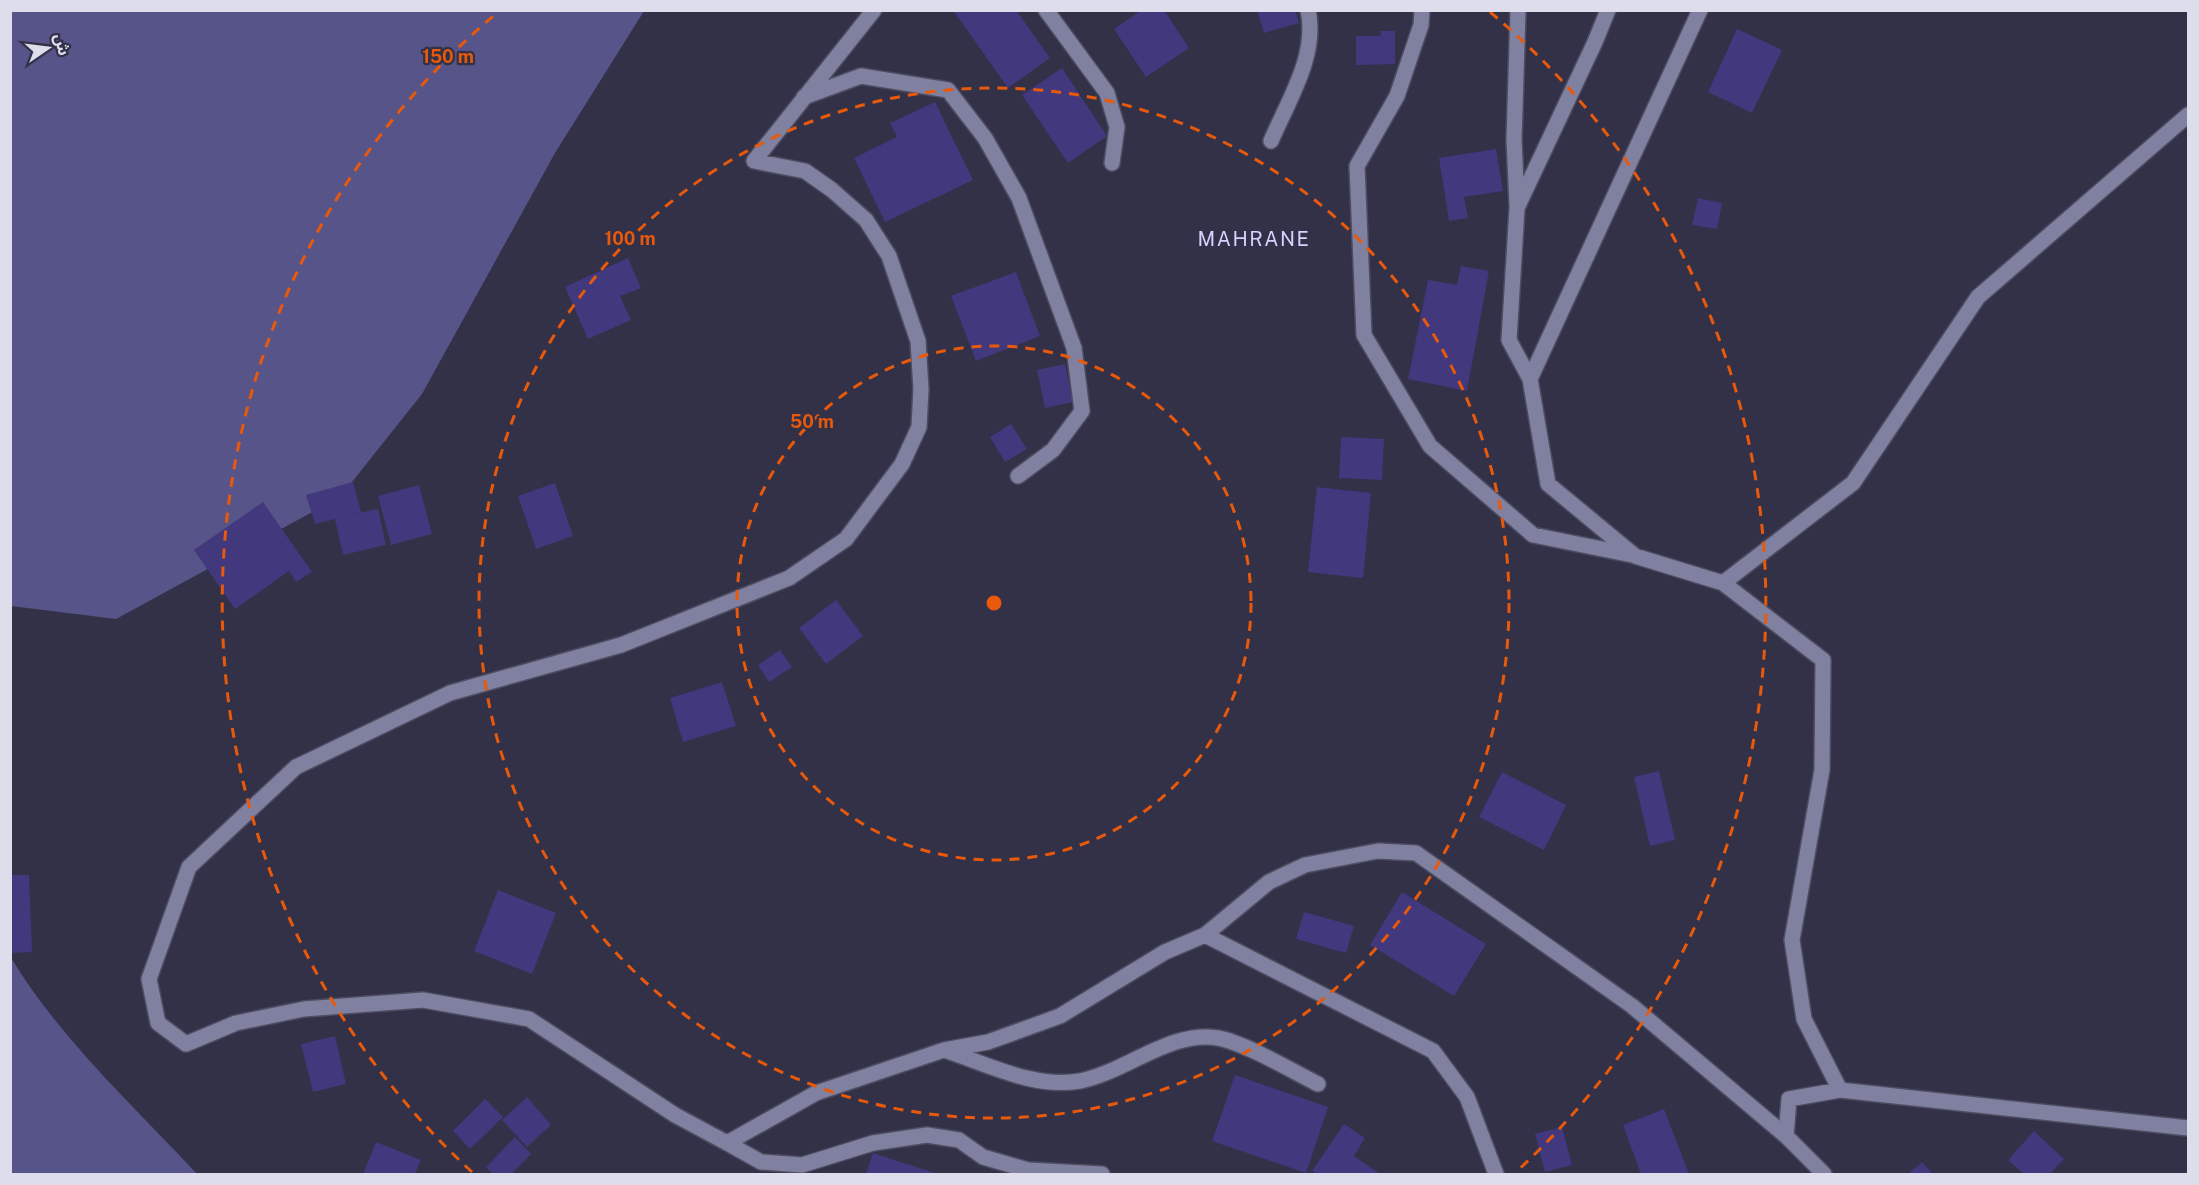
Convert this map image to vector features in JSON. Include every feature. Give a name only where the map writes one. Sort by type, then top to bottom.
[{"type":"street","points":[[874,10],[754,161],[805,171],[832,190],[866,220],[889,256],[918,341],[921,389],[919,427],[902,464],[877,500],[846,539],[789,578],[621,645],[450,693],[296,766],[189,867],[149,979],[158,1023],[186,1044],[236,1023],[304,1009],[423,1000],[529,1019],[675,1115],[761,1162],[802,1165],[873,1143],[927,1135],[959,1140],[983,1157],[1028,1170],[1102,1174]]},
{"type":"street","points":[[1046,10],[1107,93],[1118,127],[1112,163]]},
{"type":"street","points":[[1271,141],[1310,48],[1311,26],[1308,10]]},
{"type":"street","points":[[1422,10],[1421,25],[1397,96],[1357,166],[1364,335],[1430,446],[1533,535],[1635,556],[1723,583],[1823,660],[1822,770],[1792,940],[1803,1019],[1840,1090]]},
{"type":"street","points":[[1518,10],[1514,140],[1517,208],[1509,340],[1530,379],[1548,484],[1635,556]]},
{"type":"street","points":[[1595,42],[1598,10]]},
{"type":"street","points":[[1517,208],[1608,10]]},
{"type":"street","points":[[1530,379],[1700,10]]},
{"type":"street","points":[[804,97],[861,76],[948,90],[985,138],[1019,198],[1074,348],[1082,411],[1053,450],[1018,476]]},
{"type":"street","points":[[1723,583],[1852,483],[1977,297],[2188,115]]},
{"type":"street","points":[[727,1143],[816,1093],[944,1050],[988,1042],[1060,1016],[1165,952],[1205,934],[1269,882],[1305,865],[1378,850],[1416,854],[1632,1006],[1786,1136],[1824,1174]]},
{"type":"street","points":[[1205,934],[1433,1051],[1467,1097],[1496,1174]]},
{"type":"street","points":[[944,1050],[1027,1078],[1056,1083],[1081,1080],[1186,1039],[1219,1038],[1318,1084]]},
{"type":"street","points":[[1786,1136],[1789,1099],[1840,1090],[2188,1128]]},
{"type":"shaded area","points":[[11,11],[644,11],[555,153],[422,394],[340,497],[116,619],[11,606]]},
{"type":"shaded area","points":[[10,956],[29,986],[74,1043],[197,1174],[11,1174]]},
{"type":"building","points":[[953,10],[1016,10],[1050,58],[1008,88]]},
{"type":"building","points":[[1142,10],[1164,10],[1189,48],[1146,77],[1114,29]]},
{"type":"building","points":[[1257,10],[1295,10],[1299,23],[1264,33]]},
{"type":"building","points":[[1737,29],[1782,50],[1752,113],[1708,92]]},
{"type":"building","points":[[1380,31],[1395,31],[1395,64],[1356,65],[1356,36],[1381,36]]},
{"type":"building","points":[[1062,68],[1107,136],[1068,163],[1022,95]]},
{"type":"building","points":[[935,102],[973,180],[885,222],[854,158],[897,137],[890,123]]},
{"type":"building","points":[[1496,149],[1503,191],[1464,197],[1468,218],[1449,221],[1439,158]]},
{"type":"building","points":[[1698,198],[1722,203],[1717,229],[1692,225]]},
{"type":"building","points":[[628,258],[641,288],[620,296],[631,320],[588,339],[565,287]]},
{"type":"building","points":[[1461,266],[1489,271],[1467,391],[1408,379],[1428,280],[1457,285]]},
{"type":"building","points":[[1016,272],[1040,336],[976,361],[951,296]]},
{"type":"building","points":[[1065,364],[1073,402],[1045,408],[1037,370]]},
{"type":"building","points":[[1011,424],[1027,449],[1005,462],[990,437]]},
{"type":"building","points":[[1341,437],[1384,439],[1382,480],[1339,478]]},
{"type":"building","points":[[353,482],[361,512],[348,515],[378,509],[386,545],[343,555],[335,519],[315,524],[306,495]]},
{"type":"building","points":[[555,483],[573,536],[536,549],[518,496]]},
{"type":"building","points":[[419,485],[432,534],[391,545],[378,496]]},
{"type":"building","points":[[1317,487],[1371,493],[1363,578],[1308,572]]},
{"type":"building","points":[[263,502],[312,572],[296,582],[289,571],[235,609],[194,550]]},
{"type":"building","points":[[836,600],[863,636],[826,664],[799,628]]},
{"type":"building","points":[[780,650],[792,667],[769,682],[758,665]]},
{"type":"building","points":[[722,682],[736,726],[683,742],[670,698]]},
{"type":"building","points":[[1659,771],[1675,840],[1650,846],[1634,777]]},
{"type":"building","points":[[1502,772],[1566,805],[1544,850],[1479,817]]},
{"type":"building","points":[[10,875],[29,875],[32,952],[10,953]]},
{"type":"building","points":[[498,890],[556,913],[532,974],[474,951]]},
{"type":"building","points":[[1402,892],[1486,944],[1454,996],[1370,945]]},
{"type":"building","points":[[1304,912],[1354,926],[1346,953],[1296,939]]},
{"type":"building","points":[[335,1036],[346,1084],[313,1092],[301,1044]]},
{"type":"building","points":[[1235,1075],[1328,1107],[1306,1173],[1212,1141]]},
{"type":"building","points":[[527,1097],[551,1125],[527,1147],[502,1120]]},
{"type":"building","points":[[485,1099],[503,1117],[470,1149],[453,1131]]},
{"type":"building","points":[[1664,1109],[1689,1174],[1641,1174],[1623,1125]]},
{"type":"building","points":[[1344,1124],[1365,1138],[1354,1156],[1380,1174],[1317,1174],[1312,1171]]},
{"type":"building","points":[[1562,1127],[1572,1165],[1545,1172],[1535,1134]]},
{"type":"building","points":[[2034,1131],[2064,1159],[2050,1174],[2024,1174],[2008,1160]]},
{"type":"building","points":[[515,1137],[531,1154],[511,1174],[493,1174],[486,1167]]},
{"type":"building","points":[[376,1142],[421,1160],[415,1174],[363,1174]]},
{"type":"building","points":[[873,1153],[938,1174],[866,1174]]},
{"type":"building","points":[[1922,1162],[1933,1174],[1908,1174]]},
{"type":"district","name":"MAHRANE","points":[[1254,239]]}]
